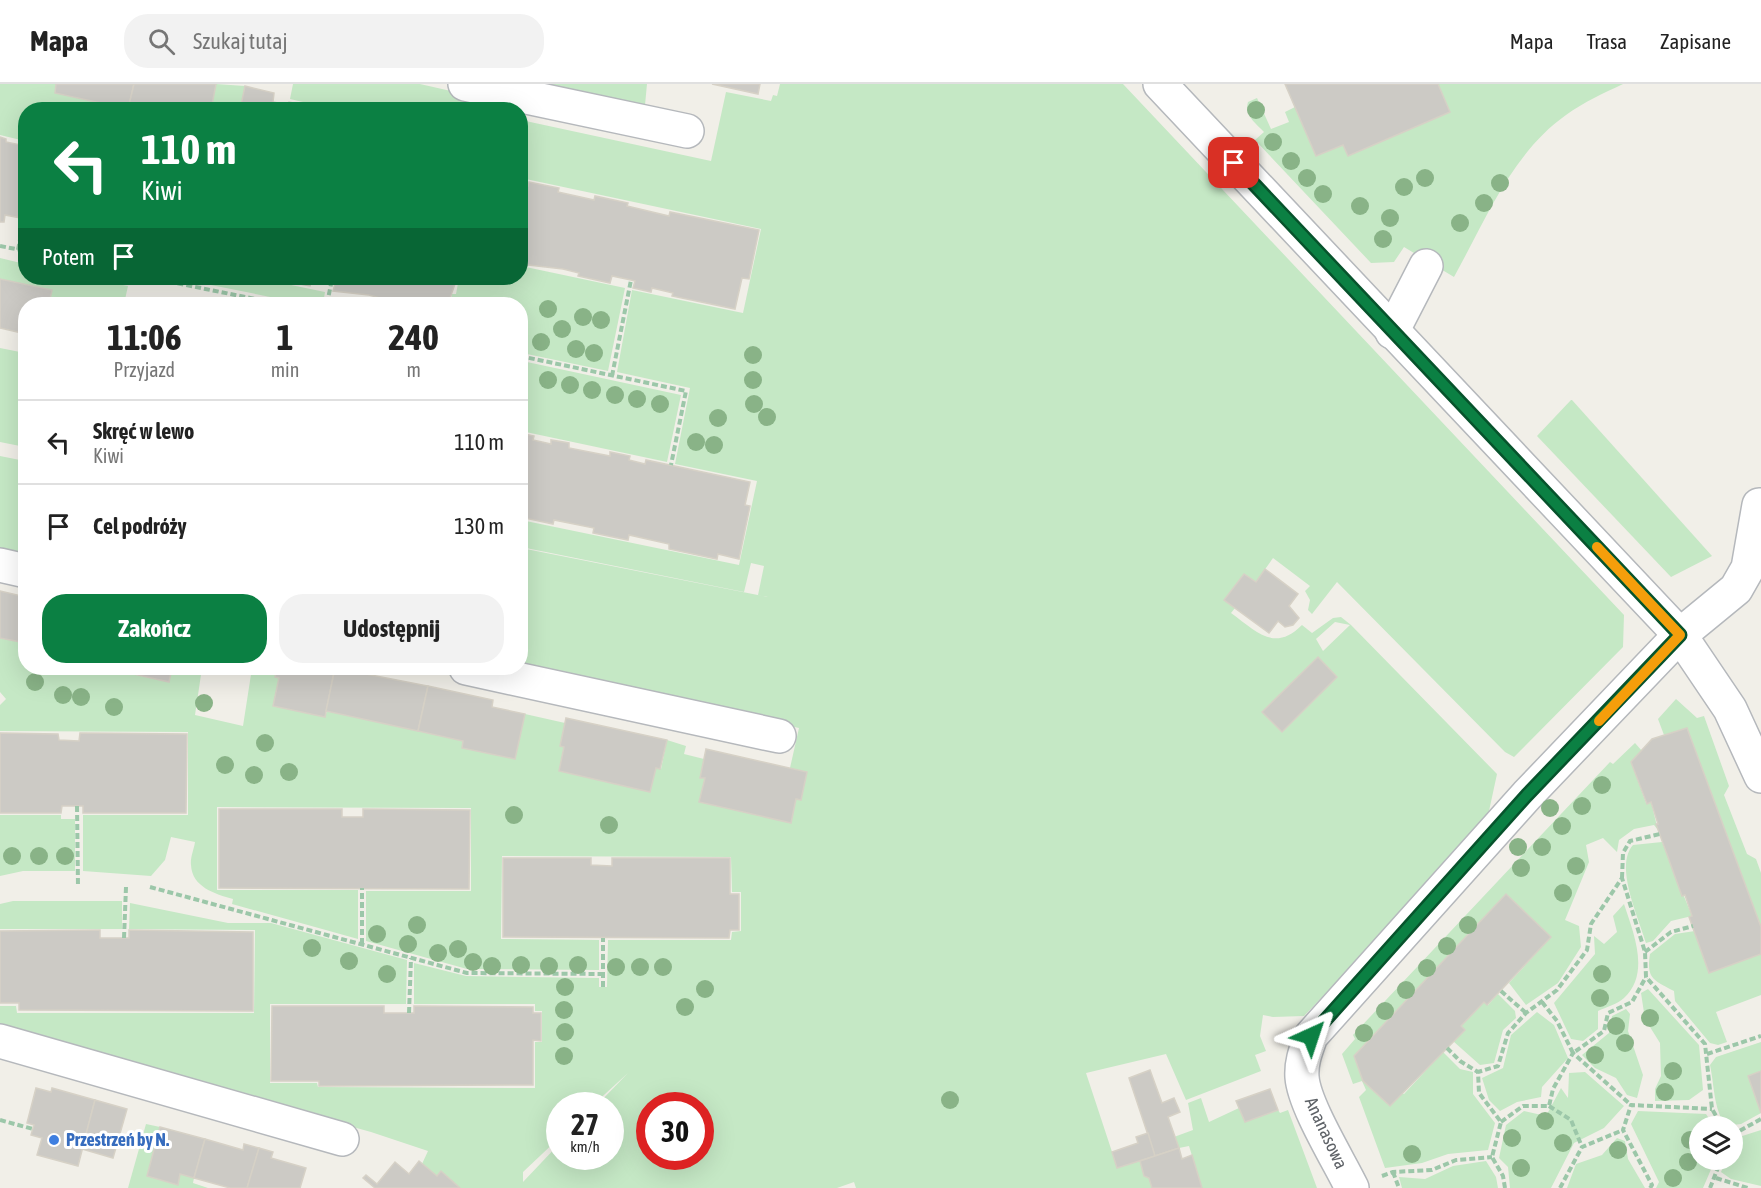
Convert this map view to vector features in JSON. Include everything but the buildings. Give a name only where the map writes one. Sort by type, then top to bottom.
[{"type":"street","points":[[465,84],[687,131]]},
{"type":"street","points":[[1160,84],[1680,635],[1730,709],[1761,776]]},
{"type":"street","points":[[1392,332],[1426,266]]},
{"type":"street","name":"Ananasowa","points":[[1352,1188],[1305,1087],[1303,1057],[1311,1036],[1527,795],[1680,635],[1736,589],[1748,568],[1759,505]]},
{"type":"street","points":[[0,565],[18,569]]},
{"type":"street","points":[[498,675],[779,736]]},
{"type":"street","points":[[0,1041],[342,1139]]},
{"type":"path","points":[[0,246],[18,250]]},
{"type":"path","points":[[612,376],[631,280]]},
{"type":"path","points":[[186,285],[245,297]]},
{"type":"path","points":[[528,358],[686,391],[670,465]]},
{"type":"path","points":[[77,806],[78,886]]},
{"type":"path","points":[[1549,1107],[1553,1089],[1573,1053],[1604,1031],[1608,1013],[1632,1002],[1646,977],[1645,952],[1622,878],[1623,853],[1630,841],[1660,834]]},
{"type":"path","points":[[1447,1048],[1460,1061],[1478,1072],[1498,1066],[1508,1033],[1526,1013],[1557,990],[1587,950],[1591,924],[1622,878]]},
{"type":"path","points":[[124,938],[126,887]]},
{"type":"path","points":[[150,887],[466,973],[603,974]]},
{"type":"path","points":[[362,888],[362,944]]},
{"type":"path","points":[[1645,952],[1671,932],[1693,926]]},
{"type":"path","points":[[603,938],[603,987]]},
{"type":"path","points":[[409,1013],[411,958]]},
{"type":"path","points":[[1646,977],[1705,1044],[1712,1109],[1716,1116]]},
{"type":"path","points":[[1501,991],[1526,1013]]},
{"type":"path","points":[[1542,1002],[1557,1021],[1573,1053],[1631,1105],[1712,1109]]},
{"type":"path","points":[[1707,1054],[1761,1036]]},
{"type":"path","points":[[1478,1072],[1479,1093],[1501,1122]]},
{"type":"path","points":[[1631,1105],[1623,1130],[1652,1185],[1650,1188]]},
{"type":"path","points":[[1505,1188],[1503,1176],[1492,1157],[1501,1122],[1523,1106],[1549,1107],[1571,1120],[1582,1147]]},
{"type":"path","points":[[0,1119],[33,1129]]},
{"type":"path","points":[[1743,1129],[1761,1119]]},
{"type":"path","points":[[1560,1188],[1582,1147],[1623,1130]]},
{"type":"path","points":[[1388,1174],[1432,1170],[1456,1160],[1492,1157]]},
{"type":"path","points":[[1710,1188],[1718,1170]]},
{"type":"path","points":[[1393,1172],[1398,1188]]},
{"type":"path","points":[[1716,1178],[1748,1188]]},
{"type":"green space","points":[[0,84],[56,84],[55,93],[99,102],[18,102],[18,139],[0,135]]},
{"type":"green space","points":[[216,84],[245,86],[242,102],[213,102]]},
{"type":"green space","points":[[293,84],[420,84],[464,94],[464,102],[303,102],[290,99]]},
{"type":"green space","points":[[514,84],[647,84],[645,105],[628,112]]},
{"type":"green space","points":[[780,84],[1123,84],[1624,615],[1623,647],[1514,757],[1505,752],[1337,582],[1312,614],[1308,610],[1310,600],[1305,591],[1310,586],[1273,558],[1256,582],[1244,574],[1224,600],[1235,608],[1231,613],[1257,632],[1274,638],[1292,633],[1302,625],[1312,633],[1333,618],[1341,617],[1351,625],[1497,774],[1486,825],[1304,1016],[1263,1015],[1260,1036],[1266,1051],[1255,1055],[1261,1071],[1186,1100],[1166,1054],[1086,1073],[1117,1167],[1140,1161],[1144,1176],[1149,1178],[1152,1188],[856,1188],[854,1182],[837,1188],[460,1188],[441,1172],[437,1176],[422,1164],[428,1151],[371,1132],[0,1029],[0,1006],[16,1006],[17,1013],[254,1013],[255,930],[129,929],[130,903],[228,923],[271,923],[407,960],[406,1004],[270,1004],[270,1083],[317,1083],[318,1087],[535,1088],[535,1042],[542,1042],[542,1011],[535,1011],[535,1004],[414,1004],[414,963],[466,976],[599,978],[599,987],[607,987],[608,940],[731,940],[732,932],[741,931],[741,892],[732,892],[731,857],[502,856],[501,939],[599,940],[599,970],[467,969],[366,941],[366,891],[471,891],[471,808],[217,807],[217,890],[358,890],[358,939],[232,904],[233,899],[219,895],[195,879],[191,859],[195,842],[171,837],[165,860],[151,876],[83,871],[83,815],[188,815],[188,732],[0,731],[0,705],[6,699],[0,692],[0,638],[18,642],[18,675],[136,675],[169,682],[170,675],[201,675],[195,715],[243,726],[251,675],[275,675],[275,677],[279,678],[273,706],[325,717],[327,711],[463,741],[462,748],[515,759],[525,714],[565,723],[560,746],[564,747],[559,771],[650,792],[656,768],[661,769],[667,740],[686,746],[684,754],[704,759],[700,777],[705,778],[700,802],[791,823],[796,799],[801,800],[790,768],[799,728],[528,668],[528,549],[768,597],[758,595],[764,566],[751,563],[744,592],[528,548],[528,521],[739,565],[757,481],[675,464],[690,388],[617,372],[632,290],[743,313],[761,229],[528,179],[528,122],[711,161],[726,92],[771,101],[773,95],[777,96]],"holes":[[[1335,622],[1350,625],[1323,651],[1316,639]]]},
{"type":"green space","points":[[1438,84],[1623,84],[1566,115],[1530,148],[1501,189],[1454,277],[1404,247],[1394,262],[1371,263],[1255,140],[1264,132],[1251,118],[1247,107],[1248,102],[1257,98],[1271,129],[1289,122],[1285,112],[1295,107],[1316,156],[1343,145],[1348,156],[1450,112]]},
{"type":"green space","points":[[0,258],[18,262],[18,283],[0,279]]},
{"type":"green space","points":[[528,267],[625,288],[608,371],[528,354],[528,297],[451,297],[452,294],[456,294],[458,285],[528,285]]},
{"type":"green space","points":[[28,285],[128,286],[126,297],[50,297],[52,290]]},
{"type":"green space","points":[[211,285],[291,285],[325,292],[324,297],[270,297]]},
{"type":"green space","points":[[0,348],[18,352],[18,446],[0,442]]},
{"type":"green space","points":[[528,362],[681,395],[667,462],[528,432]]},
{"type":"green space","points":[[1571,400],[1712,556],[1671,577],[1537,436]]},
{"type":"green space","points":[[0,456],[18,460],[18,553],[0,549]]},
{"type":"green space","points":[[1676,699],[1697,718],[1704,716],[1729,786],[1724,795],[1747,854],[1756,859],[1761,873],[1761,927],[1687,728],[1664,735],[1658,719]]},
{"type":"green space","points":[[1635,743],[1642,751],[1631,762],[1646,803],[1651,802],[1658,830],[1654,825],[1634,829],[1619,840],[1617,852],[1603,838],[1586,845],[1589,862],[1565,920],[1579,926],[1581,947],[1558,983],[1526,1005],[1509,983],[1551,937],[1506,894],[1354,1056],[1363,1081],[1404,1094],[1443,1052],[1460,1069],[1473,1072],[1473,1094],[1495,1123],[1488,1150],[1448,1154],[1422,1163],[1385,1168],[1359,1097],[1366,1090],[1362,1081],[1353,1084],[1342,1054],[1355,1039],[1353,1035],[1610,762],[1613,764]]},
{"type":"green space","points":[[0,815],[61,815],[61,819],[75,819],[75,871],[23,871],[0,876]]},
{"type":"green space","points":[[1662,842],[1692,916],[1671,921],[1653,941],[1646,943],[1630,892],[1626,866],[1628,854],[1633,845]]},
{"type":"green space","points":[[13,901],[122,901],[122,929],[0,929],[0,904]]},
{"type":"green space","points":[[1624,904],[1638,952],[1637,977],[1624,998],[1598,1011],[1598,1029],[1583,1041],[1571,1039],[1554,1003],[1595,954],[1594,936],[1604,944],[1617,932],[1613,916]]},
{"type":"green space","points":[[1695,931],[1709,973],[1761,954],[1761,995],[1716,1012],[1727,1042],[1718,1045],[1710,1043],[1675,1001],[1674,991],[1653,978],[1649,969],[1650,954],[1675,934]]},
{"type":"green space","points":[[1648,989],[1699,1045],[1703,1090],[1689,1100],[1655,1101],[1655,1089],[1661,1076],[1660,1043],[1645,1019],[1641,993]]},
{"type":"green space","points":[[1498,994],[1515,1011],[1516,1018],[1503,1030],[1494,1063],[1480,1065],[1453,1041],[1465,1030],[1461,1026],[1484,1002],[1488,1005]]},
{"type":"green space","points":[[1626,1009],[1630,1014],[1628,1031],[1643,1075],[1637,1098],[1627,1095],[1616,1078],[1595,1068],[1582,1055],[1609,1033],[1612,1016]]},
{"type":"green space","points":[[1537,1012],[1554,1025],[1568,1058],[1542,1087],[1541,1097],[1517,1102],[1500,1111],[1489,1100],[1482,1078],[1503,1068],[1511,1035]]},
{"type":"green space","points":[[1761,1042],[1761,1071],[1748,1076],[1761,1113],[1743,1123],[1743,1116],[1720,1116],[1716,1104],[1710,1065],[1716,1057]]},
{"type":"green space","points":[[1585,1072],[1624,1106],[1604,1128],[1574,1143],[1551,1188],[1510,1188],[1508,1167],[1499,1158],[1506,1125],[1524,1111],[1546,1116],[1561,1088],[1568,1098],[1569,1073]]},
{"type":"green space","points":[[1201,1098],[1209,1122],[1239,1108],[1245,1122],[1278,1110],[1280,1113],[1288,1110],[1317,1188],[1202,1188],[1189,1146],[1179,1148],[1174,1137],[1193,1130],[1188,1103]]},
{"type":"green space","points":[[1638,1111],[1706,1114],[1707,1116],[1689,1116],[1689,1170],[1711,1170],[1703,1188],[1656,1188],[1659,1182],[1631,1124]]},
{"type":"green space","points":[[146,1124],[160,1127],[147,1176],[177,1185],[180,1174],[194,1178],[193,1183],[208,1188],[128,1188]]},
{"type":"green space","points":[[1761,1130],[1761,1186],[1731,1179],[1721,1172],[1722,1170],[1743,1170],[1743,1136]]},
{"type":"green space","points":[[1617,1138],[1625,1141],[1628,1159],[1645,1188],[1567,1188],[1576,1164],[1602,1155]]},
{"type":"green space","points":[[1486,1161],[1496,1177],[1498,1188],[1402,1188],[1399,1177],[1425,1179],[1453,1166]]},
{"type":"slow traffic","points":[[1597,547],[1680,635],[1599,721]]},
{"type":"place","name":"Przestrzeń by N.","points":[[54,1140]]},
{"type":"route","points":[[1234,163],[1680,635],[1527,795],[1311,1036]]}]
